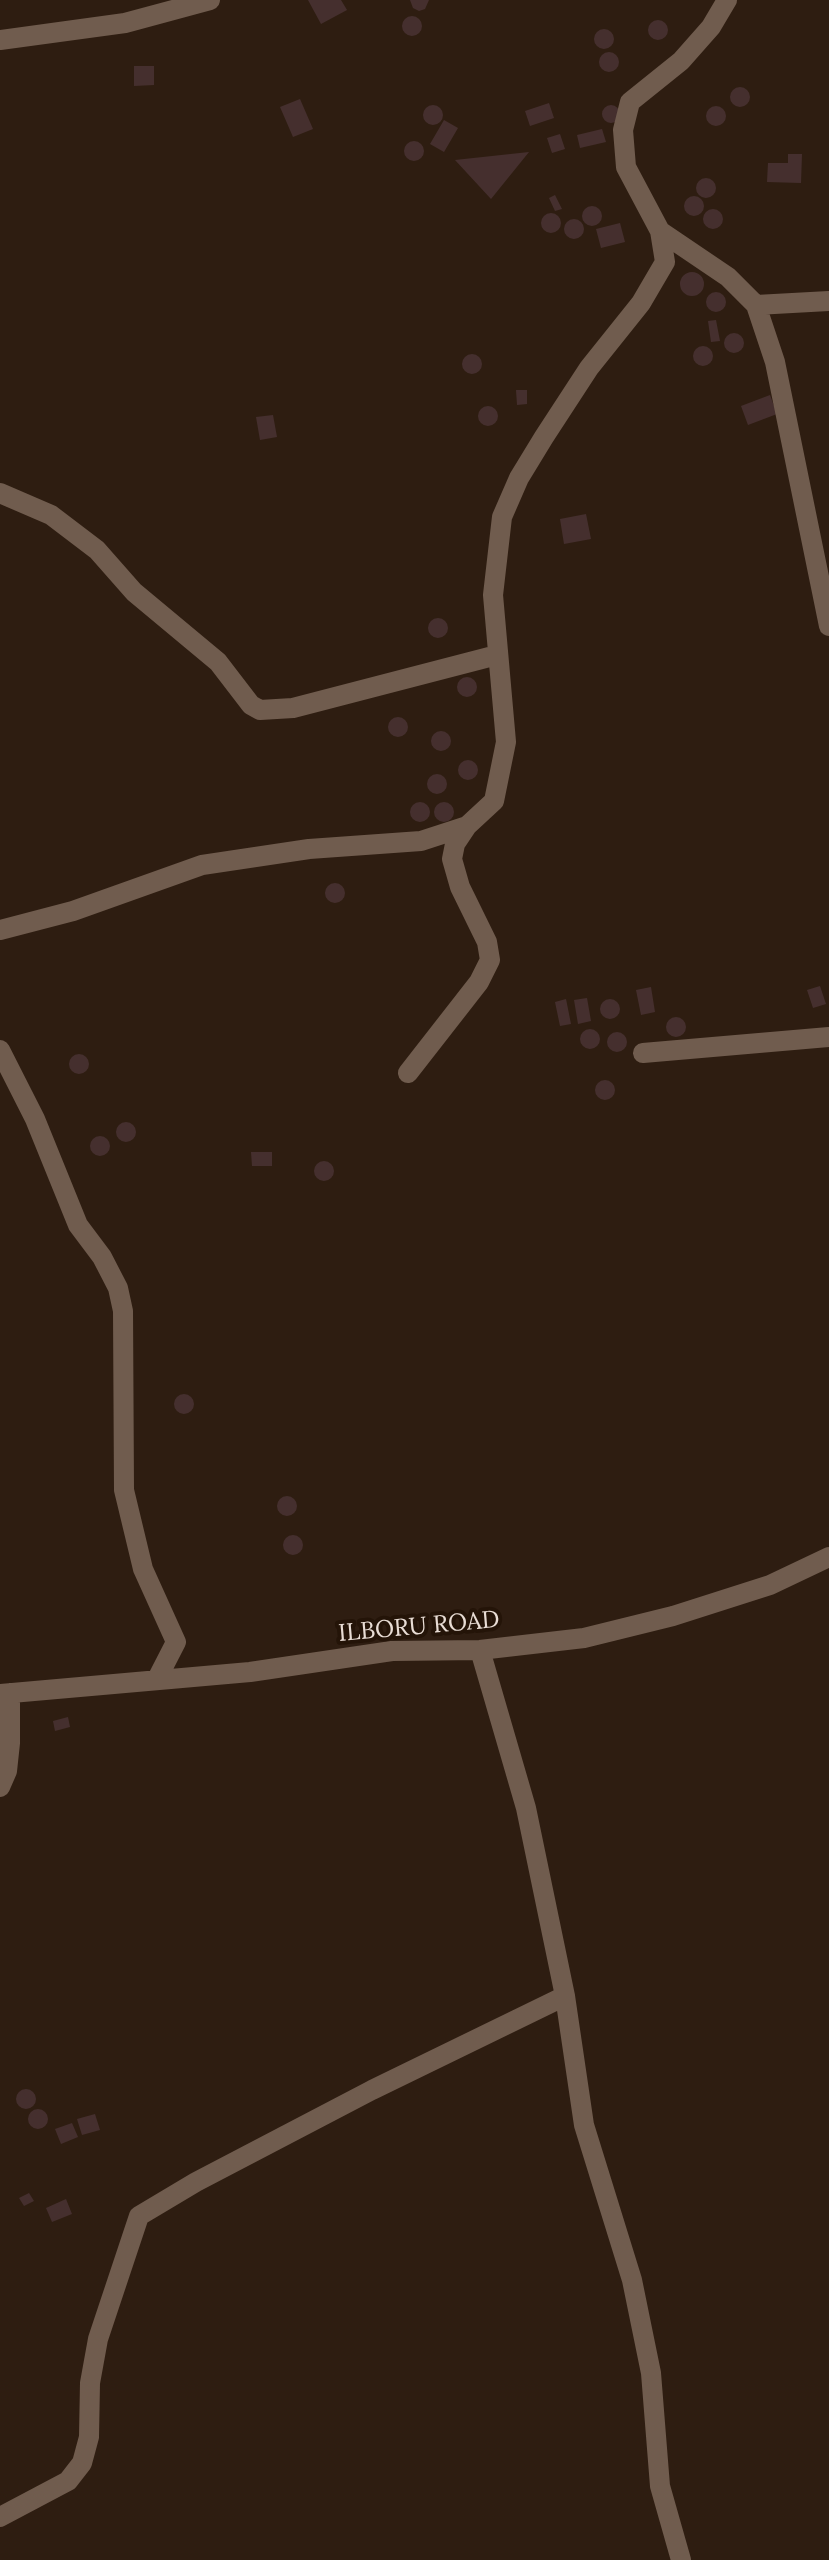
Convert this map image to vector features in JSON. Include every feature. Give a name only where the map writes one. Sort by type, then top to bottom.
[{"type":"street","points":[[0,40],[125,23],[210,0]]},
{"type":"street","points":[[408,1073],[479,982],[490,960],[487,942],[460,887],[452,859],[455,844],[467,826],[494,801],[501,777],[506,742],[493,595],[502,517],[544,437],[589,368],[641,303],[665,262],[660,231],[626,167],[621,147],[627,111],[640,92],[681,61],[727,0]]},
{"type":"street","points":[[660,231],[728,277],[756,305],[775,362],[829,626]]},
{"type":"street","points":[[756,305],[829,301]]},
{"type":"street","points":[[0,493],[51,515],[97,550],[134,592],[218,662],[251,705],[260,710],[293,708],[497,655]]},
{"type":"street","points":[[0,930],[59,916],[202,865],[309,849],[421,841],[467,826]]},
{"type":"street","points":[[643,1053],[829,1037]]},
{"type":"street","points":[[0,1050],[35,1119],[78,1225],[102,1257],[118,1288],[123,1311],[124,1490],[143,1569],[176,1642],[157,1679]]},
{"type":"street","name":"ILBORU ROAD","points":[[5,1694],[250,1672],[392,1651],[480,1650],[584,1638],[673,1616],[770,1585],[829,1557]]},
{"type":"street","points":[[480,1650],[526,1808],[565,1996],[584,2125],[632,2280],[643,2329],[651,2373],[660,2486],[681,2560]]},
{"type":"street","points":[[0,1787],[7,1771],[10,1743],[5,1694]]},
{"type":"street","points":[[0,2517],[68,2481],[82,2463],[89,2437],[90,2383],[98,2339],[139,2216],[196,2182],[372,2090],[565,1996]]},
{"type":"building","points":[[308,0],[341,0],[347,10],[321,24]]},
{"type":"building","points":[[410,0],[429,0],[425,9],[419,11],[413,8]]},
{"type":"building","points":[[412,16],[419,19],[422,26],[419,33],[412,36],[405,33],[402,26],[405,19]]},
{"type":"building","points":[[658,20],[665,23],[668,30],[665,37],[658,40],[651,37],[648,30],[651,23]]},
{"type":"building","points":[[604,29],[611,32],[614,39],[611,46],[604,49],[597,46],[594,39],[597,32]]},
{"type":"building","points":[[609,52],[616,55],[619,62],[616,69],[609,72],[602,69],[599,62],[602,55]]},
{"type":"building","points":[[134,66],[154,66],[154,85],[134,86]]},
{"type":"building","points":[[740,87],[747,90],[750,97],[747,104],[740,107],[733,104],[730,97],[733,90]]},
{"type":"building","points":[[300,99],[313,129],[293,137],[280,107]]},
{"type":"building","points":[[549,103],[554,118],[530,126],[525,111]]},
{"type":"building","points":[[433,105],[440,108],[443,115],[440,122],[433,125],[426,122],[423,115],[426,108]]},
{"type":"building","points":[[607,105],[615,105],[620,114],[618,121],[607,123],[602,118],[602,110]]},
{"type":"building","points":[[716,106],[723,109],[726,116],[723,123],[716,126],[709,123],[706,116],[709,109]]},
{"type":"building","points":[[444,120],[458,128],[444,152],[430,144]]},
{"type":"building","points":[[602,129],[606,142],[580,148],[577,135]]},
{"type":"building","points":[[560,134],[565,149],[552,153],[547,138]]},
{"type":"building","points":[[414,141],[421,144],[424,151],[421,158],[414,161],[407,158],[404,151],[407,144]]},
{"type":"building","points":[[529,152],[491,199],[455,160]]},
{"type":"building","points":[[788,154],[802,154],[801,183],[767,182],[768,163],[788,163]]},
{"type":"building","points":[[706,178],[713,181],[716,188],[713,195],[706,198],[699,195],[696,188],[699,181]]},
{"type":"building","points":[[555,195],[562,209],[555,211],[549,198]]},
{"type":"building","points":[[694,196],[701,199],[704,206],[701,213],[694,216],[687,213],[684,206],[687,199]]},
{"type":"building","points":[[592,206],[599,209],[602,216],[599,223],[592,226],[585,223],[582,216],[585,209]]},
{"type":"building","points":[[713,209],[720,212],[723,219],[720,226],[713,229],[706,226],[703,219],[706,212]]},
{"type":"building","points":[[551,213],[558,216],[561,223],[558,230],[551,233],[544,230],[541,223],[544,216]]},
{"type":"building","points":[[574,219],[581,222],[584,229],[581,236],[574,239],[567,236],[564,229],[567,222]]},
{"type":"building","points":[[620,223],[625,242],[601,248],[596,229]]},
{"type":"building","points":[[692,272],[701,275],[704,284],[701,293],[692,296],[683,293],[680,284],[683,275]]},
{"type":"building","points":[[716,292],[723,295],[726,302],[723,309],[716,312],[709,309],[706,302],[709,295]]},
{"type":"building","points":[[716,320],[720,341],[711,342],[708,321]]},
{"type":"building","points":[[734,333],[741,336],[744,343],[741,350],[734,353],[727,350],[724,343],[727,336]]},
{"type":"building","points":[[703,346],[710,349],[713,356],[710,363],[703,366],[696,363],[693,356],[696,349]]},
{"type":"building","points":[[472,354],[479,357],[482,364],[479,371],[472,374],[465,371],[462,364],[465,357]]},
{"type":"building","points":[[516,390],[527,390],[527,404],[517,405]]},
{"type":"building","points":[[770,395],[777,414],[748,425],[741,406]]},
{"type":"building","points":[[488,406],[495,409],[498,416],[495,423],[488,426],[481,423],[478,416],[481,409]]},
{"type":"building","points":[[273,415],[277,437],[260,440],[256,417]]},
{"type":"building","points":[[586,514],[591,539],[564,544],[560,519]]},
{"type":"building","points":[[438,618],[445,621],[448,628],[445,635],[438,638],[431,635],[428,628],[431,621]]},
{"type":"building","points":[[467,677],[474,680],[477,687],[474,694],[467,697],[460,694],[457,687],[460,680]]},
{"type":"building","points":[[398,717],[405,720],[408,727],[405,734],[398,737],[391,734],[388,727],[391,720]]},
{"type":"building","points":[[441,731],[448,734],[451,741],[448,748],[441,751],[434,748],[431,741],[434,734]]},
{"type":"building","points":[[468,760],[475,763],[478,770],[475,777],[468,780],[461,777],[458,770],[461,763]]},
{"type":"building","points":[[437,774],[444,777],[447,784],[444,791],[437,794],[430,791],[427,784],[430,777]]},
{"type":"building","points":[[420,802],[427,805],[430,812],[427,819],[420,822],[413,819],[410,812],[413,805]]},
{"type":"building","points":[[444,802],[451,805],[454,812],[451,819],[444,822],[437,819],[434,812],[437,805]]},
{"type":"building","points":[[335,883],[342,886],[345,893],[342,900],[335,903],[328,900],[325,893],[328,886]]},
{"type":"building","points":[[820,986],[826,1004],[813,1008],[807,990]]},
{"type":"building","points":[[651,987],[655,1012],[641,1015],[636,990]]},
{"type":"building","points":[[587,998],[591,1021],[578,1024],[574,1000]]},
{"type":"building","points":[[566,999],[571,1024],[560,1026],[555,1002]]},
{"type":"building","points":[[610,999],[617,1002],[620,1009],[617,1016],[610,1019],[603,1016],[600,1009],[603,1002]]},
{"type":"building","points":[[676,1017],[683,1020],[686,1027],[683,1034],[676,1037],[669,1034],[666,1027],[669,1020]]},
{"type":"building","points":[[590,1029],[597,1032],[600,1039],[597,1046],[590,1049],[583,1046],[580,1039],[583,1032]]},
{"type":"building","points":[[617,1032],[624,1035],[627,1042],[624,1049],[617,1052],[610,1049],[607,1042],[610,1035]]},
{"type":"building","points":[[79,1054],[86,1057],[89,1064],[86,1071],[79,1074],[72,1071],[69,1064],[72,1057]]},
{"type":"building","points":[[605,1080],[612,1083],[615,1090],[612,1097],[605,1100],[598,1097],[595,1090],[598,1083]]},
{"type":"building","points":[[126,1122],[133,1125],[136,1132],[133,1139],[126,1142],[119,1139],[116,1132],[119,1125]]},
{"type":"building","points":[[100,1136],[107,1139],[110,1146],[107,1153],[100,1156],[93,1153],[90,1146],[93,1139]]},
{"type":"building","points":[[251,1152],[272,1152],[272,1166],[252,1166]]},
{"type":"building","points":[[324,1161],[331,1164],[334,1171],[331,1178],[324,1181],[317,1178],[314,1171],[317,1164]]},
{"type":"building","points":[[184,1394],[191,1397],[194,1404],[191,1411],[184,1414],[177,1411],[174,1404],[177,1397]]},
{"type":"building","points":[[287,1496],[294,1499],[297,1506],[294,1513],[287,1516],[280,1513],[277,1506],[280,1499]]},
{"type":"building","points":[[293,1535],[300,1538],[303,1545],[300,1552],[293,1555],[286,1552],[283,1545],[286,1538]]},
{"type":"building","points":[[68,1717],[70,1727],[55,1731],[53,1721]]},
{"type":"building","points":[[26,2089],[33,2092],[36,2099],[33,2106],[26,2109],[19,2106],[16,2099],[19,2092]]},
{"type":"building","points":[[38,2109],[45,2112],[48,2119],[45,2126],[38,2129],[31,2126],[28,2119],[31,2112]]},
{"type":"building","points":[[95,2114],[100,2130],[82,2135],[77,2119]]},
{"type":"building","points":[[72,2123],[78,2137],[61,2144],[55,2129]]},
{"type":"building","points":[[29,2193],[34,2201],[24,2206],[19,2198]]},
{"type":"building","points":[[66,2199],[72,2214],[52,2222],[46,2208]]}]
